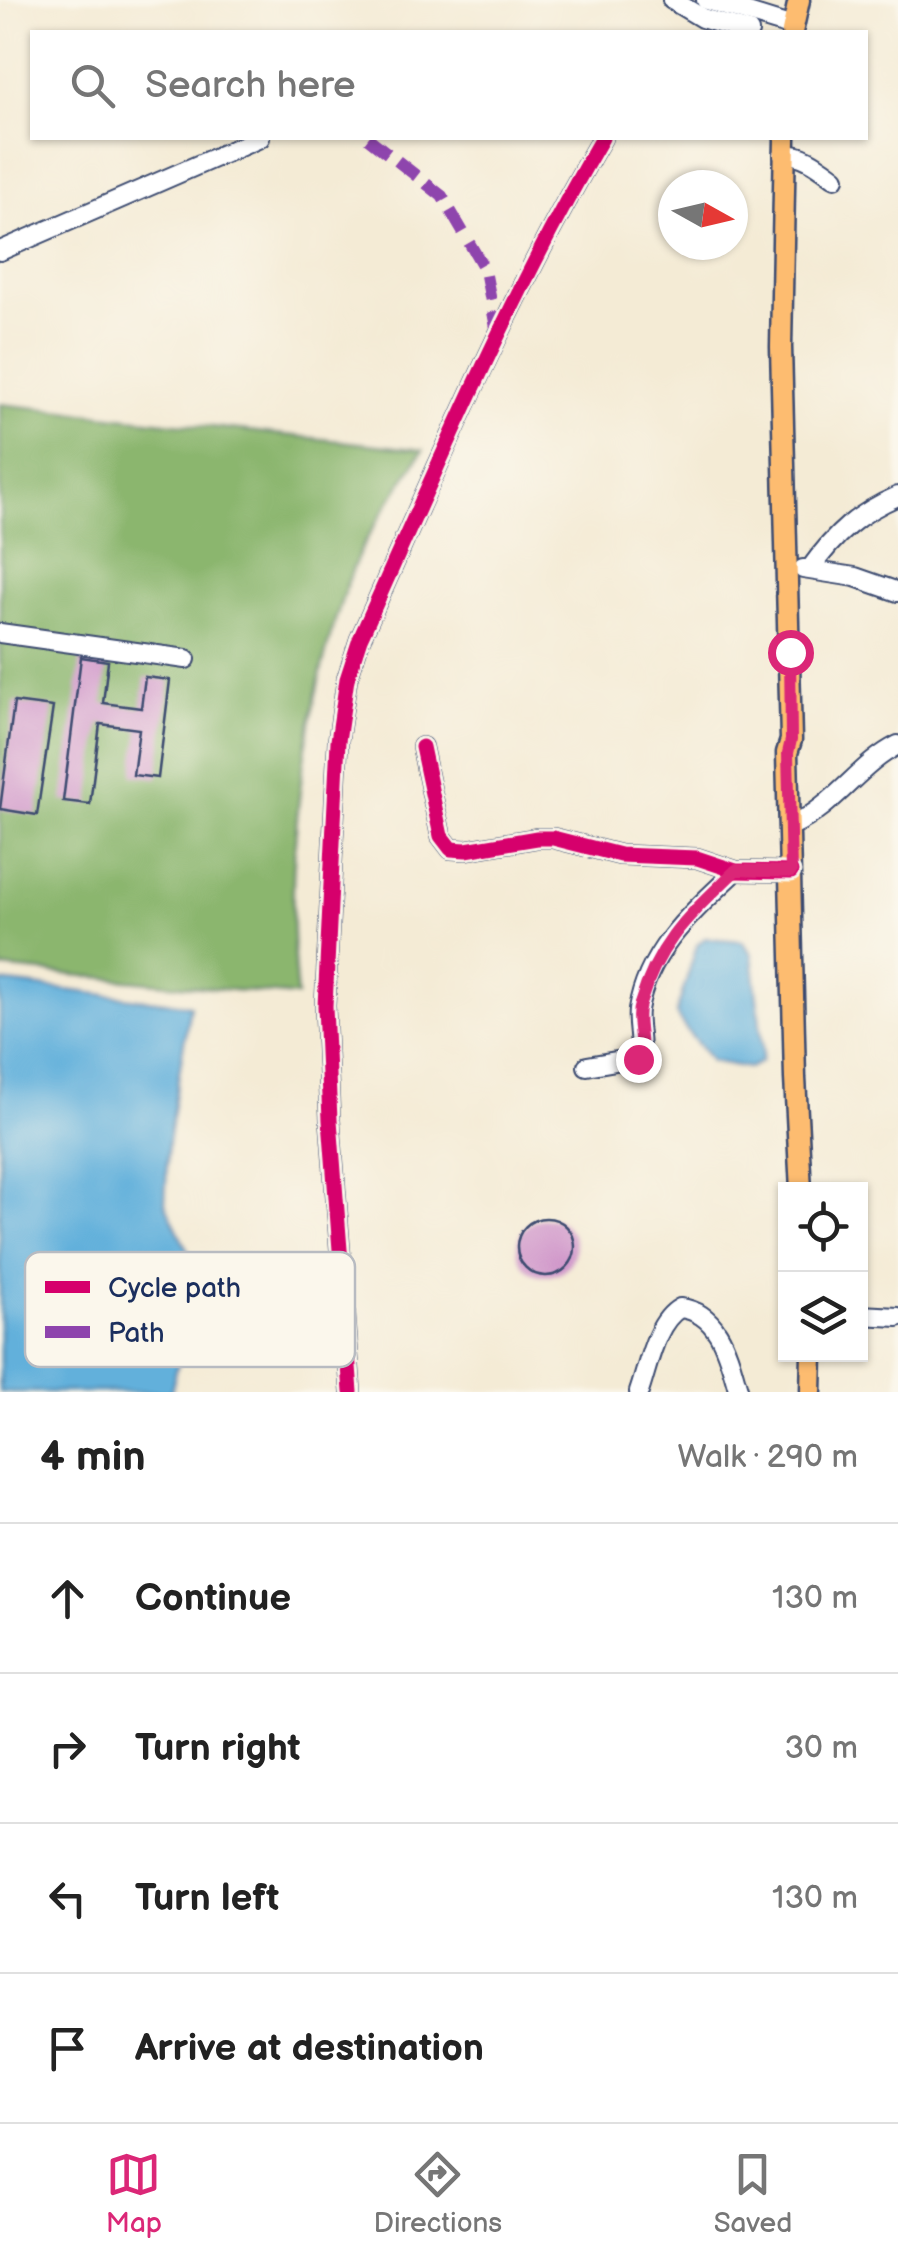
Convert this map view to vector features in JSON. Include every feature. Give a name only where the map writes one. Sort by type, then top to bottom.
[{"type":"main road","points":[[796,30],[798,0]]},
{"type":"main road","points":[[796,30],[810,0]]},
{"type":"main road","points":[[780,143],[791,740],[788,753],[795,1078],[802,1182]]},
{"type":"main road","points":[[780,143],[768,208],[782,740],[788,753]]},
{"type":"main road","points":[[810,1392],[812,1362]]},
{"type":"street","points":[[672,0],[702,18],[743,30]]},
{"type":"street","points":[[706,0],[793,30]]},
{"type":"street","points":[[0,251],[255,140]]},
{"type":"street","points":[[340,1252],[325,1006],[342,705],[360,639],[386,581],[542,250],[601,140]]},
{"type":"street","points":[[780,143],[834,178]]},
{"type":"street","points":[[810,569],[828,542],[852,520],[898,496]]},
{"type":"street","points":[[788,568],[855,577],[898,592]]},
{"type":"street","points":[[0,633],[186,659]]},
{"type":"street","points":[[791,826],[818,813],[879,757],[898,746]]},
{"type":"street","points":[[422,747],[441,836],[451,849],[553,838],[620,855],[705,860],[736,870],[791,872]]},
{"type":"street","points":[[588,1066],[639,1057],[638,1010],[662,948],[736,870]]},
{"type":"street","points":[[638,1392],[662,1328],[669,1315],[680,1308],[692,1310],[716,1328],[740,1392]]},
{"type":"street","points":[[868,1315],[898,1317]]},
{"type":"street","points":[[349,1367],[351,1392]]},
{"type":"green space","points":[[0,404],[423,450],[359,554],[322,670],[301,779],[296,834],[293,944],[297,996],[0,968]]},
{"type":"water","points":[[705,938],[742,941],[752,954],[763,1050],[761,1062],[749,1068],[711,1061],[676,1014],[697,945]]},
{"type":"water","points":[[0,982],[190,1005],[168,1142],[165,1204],[188,1252],[25,1252],[25,1367],[177,1367],[171,1392],[0,1392]]},
{"type":"building","points":[[81,657],[108,661],[103,703],[141,708],[145,677],[170,680],[158,778],[133,775],[139,729],[100,724],[90,804],[63,801]]},
{"type":"building","points":[[14,702],[53,707],[37,815],[0,809]]},
{"type":"building","points":[[546,1218],[566,1227],[575,1247],[566,1267],[546,1276],[526,1267],[517,1247],[526,1227]]},
{"type":"marked path","points":[[371,140],[442,196],[485,270],[497,333]]},
{"type":"cycle path","points":[[340,1252],[325,1006],[338,741],[347,679],[360,639],[475,385],[601,140]]},
{"type":"cycle path","points":[[422,747],[441,836],[451,849],[553,838],[620,855],[697,858],[736,871],[791,872]]},
{"type":"cycle path","points":[[349,1367],[351,1392]]},
{"type":"route","points":[[638,1059],[638,1010],[656,960],[670,935],[736,870],[791,872],[790,652]]}]
